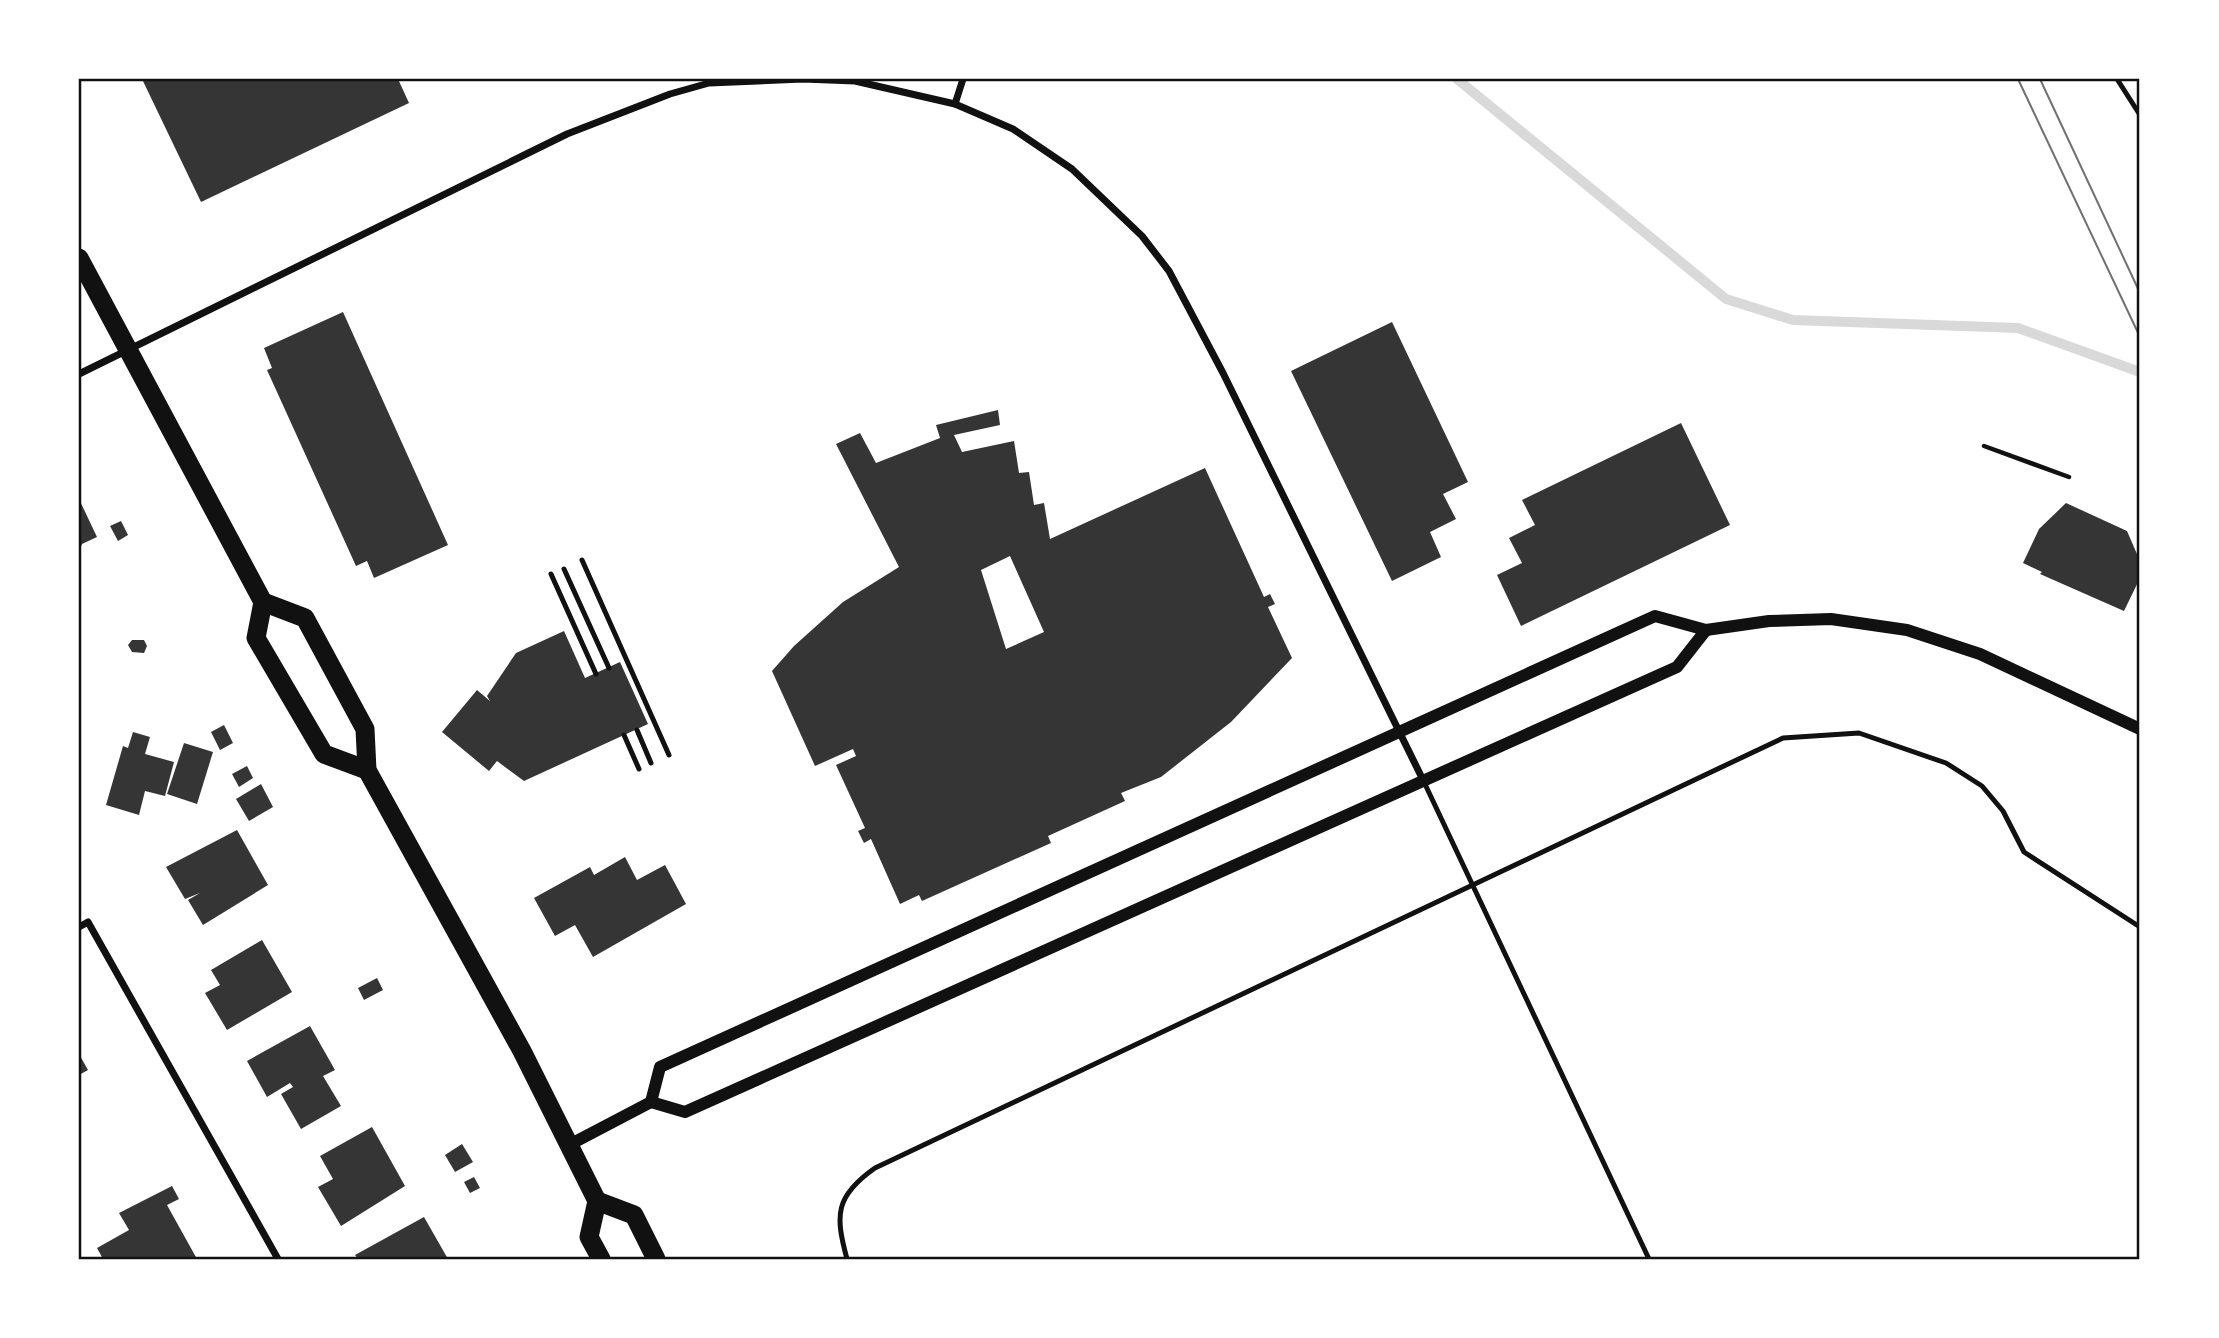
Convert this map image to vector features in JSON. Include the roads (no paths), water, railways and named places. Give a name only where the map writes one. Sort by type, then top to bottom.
[{"type":"highway","points":[[79,258],[263,602],[256,638],[324,754],[367,770]]},
{"type":"highway","points":[[263,602],[305,618],[365,730],[367,770],[522,1051],[597,1201],[589,1237],[601,1259]]},
{"type":"highway","points":[[597,1201],[634,1215],[656,1259]]},
{"type":"street","points":[[79,374],[567,134],[670,94],[709,83],[803,79],[856,81],[955,104],[1013,129],[1072,169],[1142,236],[1169,271],[1223,373],[1424,782]]},
{"type":"street","points":[[955,104],[963,79]]},
{"type":"street","points":[[651,1102],[660,1067],[1655,616],[1706,630],[1769,621],[1831,619],[1907,629],[1980,654],[2140,729]]},
{"type":"street","points":[[569,1145],[651,1102],[685,1112],[1424,782],[1677,667],[1706,630]]},
{"type":"street","points":[[79,927],[88,922],[278,1259]]},
{"type":"lane","points":[[2117,79],[2140,115]]},
{"type":"lane","points":[[582,560],[669,755]]},
{"type":"lane","points":[[564,569],[608,668]]},
{"type":"lane","points":[[551,574],[596,674]]},
{"type":"lane","points":[[637,730],[651,763]]},
{"type":"lane","points":[[847,1259],[838,1224],[843,1202],[857,1181],[875,1168],[1783,738],[1859,733],[1946,763],[1982,786],[2003,811],[2024,852],[2140,927]]},
{"type":"lane","points":[[624,735],[639,769]]},
{"type":"lane","points":[[1424,782],[1648,1259]]},
{"type":"waterway","points":[[1457,79],[1726,299],[1793,320],[2018,328],[2140,372]]},
{"type":"tram line","points":[[2018,79],[2140,337]]},
{"type":"tram line","points":[[2040,79],[2140,293]]}]
